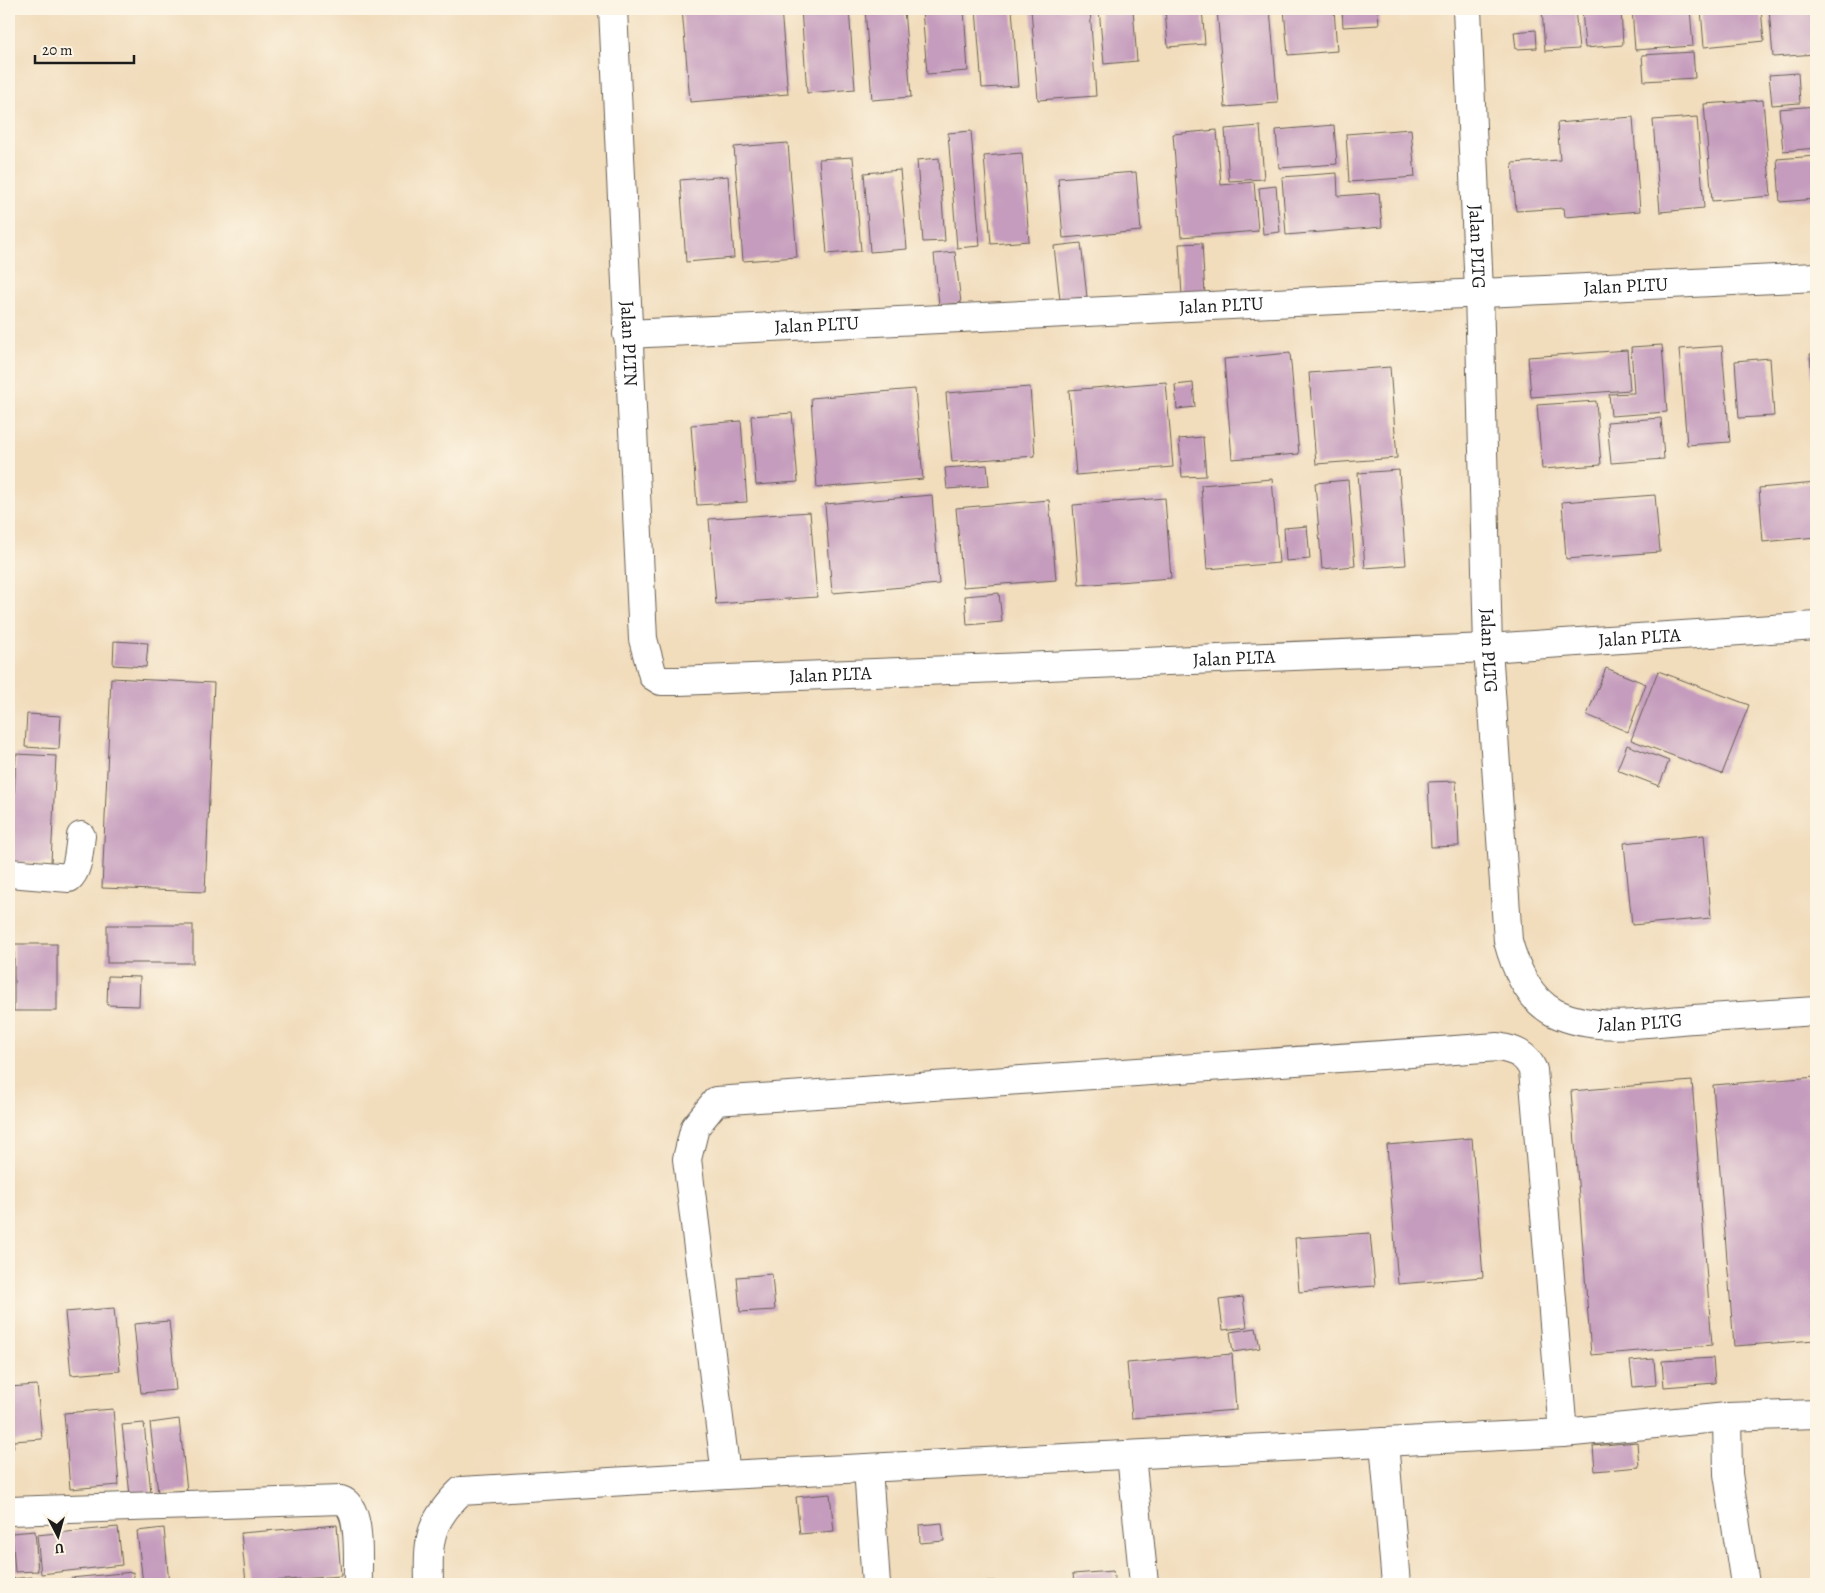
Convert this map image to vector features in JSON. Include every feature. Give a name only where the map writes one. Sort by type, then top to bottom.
[{"type":"street","name":"Jalan PLTN","points":[[613,9],[643,638],[653,676]]},
{"type":"street","name":"Jalan PLTG","points":[[1467,9],[1479,292],[1488,648],[1508,941],[1513,962],[1524,982],[1537,998],[1553,1012],[1576,1021],[1597,1024],[1816,1011]]},
{"type":"street","name":"Jalan PLTU","points":[[627,334],[1816,277]]},
{"type":"street","name":"Jalan PLTA","points":[[653,676],[662,680],[679,682],[1488,648],[1816,626]]},
{"type":"street","points":[[9,873],[69,878],[75,870],[81,836]]},
{"type":"street","points":[[726,1475],[687,1159],[695,1127],[716,1101],[1498,1047],[1521,1054],[1529,1061],[1533,1070],[1563,1433]]},
{"type":"street","points":[[429,1584],[428,1548],[433,1530],[442,1509],[461,1491],[726,1475],[1563,1433],[1727,1417],[1816,1414]]},
{"type":"street","points":[[1727,1417],[1728,1474],[1744,1584]]},
{"type":"street","points":[[1384,1442],[1396,1584]]},
{"type":"street","points":[[1131,1455],[1144,1584]]},
{"type":"street","points":[[868,1468],[876,1584]]},
{"type":"street","points":[[9,1511],[341,1500],[350,1505],[356,1519],[358,1584]]},
{"type":"building","points":[[682,9],[781,9],[788,94],[690,102]]},
{"type":"building","points":[[801,9],[849,9],[855,89],[807,93]]},
{"type":"building","points":[[865,9],[904,9],[911,97],[872,100]]},
{"type":"building","points":[[922,9],[964,9],[968,71],[927,74]]},
{"type":"building","points":[[976,9],[1012,9],[1018,86],[982,88]]},
{"type":"building","points":[[1031,9],[1090,9],[1096,96],[1038,100]]},
{"type":"building","points":[[1099,9],[1133,9],[1137,61],[1104,64]]},
{"type":"building","points":[[1165,9],[1202,9],[1205,44],[1168,47]]},
{"type":"building","points":[[1217,9],[1270,9],[1278,103],[1225,107]]},
{"type":"building","points":[[1284,9],[1334,9],[1337,51],[1288,55]]},
{"type":"building","points":[[1342,9],[1378,9],[1379,25],[1343,27]]},
{"type":"building","points":[[1542,9],[1575,9],[1579,49],[1545,51]]},
{"type":"building","points":[[1582,9],[1621,9],[1623,45],[1585,48]]},
{"type":"building","points":[[1632,9],[1690,9],[1693,46],[1635,50]]},
{"type":"building","points":[[1701,9],[1761,9],[1764,41],[1704,47]]},
{"type":"building","points":[[1769,9],[1816,9],[1816,54],[1773,57]]},
{"type":"building","points":[[1536,30],[1537,48],[1516,49],[1514,32]]},
{"type":"building","points":[[1693,52],[1695,78],[1644,81],[1642,55]]},
{"type":"building","points":[[1798,73],[1800,103],[1772,105],[1769,75]]},
{"type":"building","points":[[1763,100],[1771,196],[1712,201],[1704,104]]},
{"type":"building","points":[[1816,106],[1816,148],[1783,151],[1779,109]]},
{"type":"building","points":[[1633,117],[1640,211],[1565,217],[1564,208],[1516,211],[1512,163],[1560,160],[1557,123]]},
{"type":"building","points":[[1697,117],[1704,208],[1660,212],[1653,120]]},
{"type":"building","points":[[1334,125],[1337,164],[1279,168],[1276,130]]},
{"type":"building","points":[[1260,126],[1264,179],[1229,181],[1225,129]]},
{"type":"building","points":[[1411,129],[1415,177],[1349,182],[1346,134]]},
{"type":"building","points":[[1217,130],[1221,185],[1254,182],[1258,231],[1181,237],[1173,134]]},
{"type":"building","points":[[971,131],[980,246],[957,248],[948,133]]},
{"type":"building","points":[[788,143],[797,257],[743,261],[734,147]]},
{"type":"building","points":[[1022,153],[1029,241],[991,244],[984,156]]},
{"type":"building","points":[[1816,156],[1816,199],[1780,202],[1777,159]]},
{"type":"building","points":[[853,157],[861,251],[827,254],[819,159]]},
{"type":"building","points":[[939,158],[945,241],[923,242],[917,160]]},
{"type":"building","points":[[900,170],[907,249],[870,252],[864,173]]},
{"type":"building","points":[[1136,172],[1141,231],[1063,238],[1058,178]]},
{"type":"building","points":[[1337,173],[1338,196],[1379,193],[1382,227],[1286,235],[1282,177]]},
{"type":"building","points":[[728,176],[734,258],[686,262],[680,180]]},
{"type":"building","points":[[1276,186],[1280,232],[1263,234],[1259,188]]},
{"type":"building","points":[[1081,243],[1087,297],[1060,300],[1054,246]]},
{"type":"building","points":[[1202,243],[1205,295],[1182,296],[1179,244]]},
{"type":"building","points":[[955,252],[961,303],[939,305],[934,254]]},
{"type":"building","points":[[1662,345],[1667,412],[1611,416],[1609,394],[1634,393],[1631,347]]},
{"type":"building","points":[[1722,346],[1730,442],[1687,445],[1679,349]]},
{"type":"building","points":[[1627,350],[1630,390],[1531,397],[1528,357]]},
{"type":"building","points":[[1290,353],[1299,454],[1232,459],[1224,359]]},
{"type":"building","points":[[1810,354],[1816,354],[1816,416],[1815,416]]},
{"type":"building","points":[[1770,358],[1774,416],[1739,418],[1735,361]]},
{"type":"building","points":[[1390,367],[1397,458],[1316,464],[1309,373]]},
{"type":"building","points":[[1166,382],[1173,467],[1076,475],[1069,390]]},
{"type":"building","points":[[1193,383],[1195,407],[1177,409],[1175,385]]},
{"type":"building","points":[[1030,387],[1035,456],[952,462],[946,393]]},
{"type":"building","points":[[915,389],[923,479],[817,488],[811,398]]},
{"type":"building","points":[[1596,401],[1601,465],[1542,469],[1537,405]]},
{"type":"building","points":[[792,413],[798,482],[756,485],[751,416]]},
{"type":"building","points":[[1661,418],[1664,459],[1611,463],[1607,422]]},
{"type":"building","points":[[741,421],[747,502],[697,505],[691,425]]},
{"type":"building","points":[[1203,437],[1206,476],[1182,477],[1179,439]]},
{"type":"building","points":[[987,465],[989,486],[947,489],[945,468]]},
{"type":"building","points":[[1399,470],[1406,565],[1365,568],[1358,473]]},
{"type":"building","points":[[1272,479],[1279,563],[1207,569],[1201,485]]},
{"type":"building","points":[[1348,480],[1355,566],[1322,569],[1315,483]]},
{"type":"building","points":[[1816,483],[1816,537],[1763,542],[1759,488]]},
{"type":"building","points":[[932,495],[939,584],[832,593],[825,504]]},
{"type":"building","points":[[1655,495],[1660,552],[1566,559],[1562,502]]},
{"type":"building","points":[[1165,498],[1171,578],[1079,585],[1073,505]]},
{"type":"building","points":[[1049,500],[1056,580],[963,587],[956,508]]},
{"type":"building","points":[[810,512],[817,597],[716,604],[709,519]]},
{"type":"building","points":[[1307,526],[1310,559],[1286,561],[1284,528]]},
{"type":"building","points":[[999,593],[1002,622],[967,625],[965,596]]},
{"type":"building","points":[[114,641],[148,643],[146,667],[113,665]]},
{"type":"building","points":[[1606,668],[1646,684],[1628,732],[1587,715]]},
{"type":"building","points":[[1658,671],[1749,705],[1722,774],[1631,740]]},
{"type":"building","points":[[111,678],[214,683],[205,892],[102,888]]},
{"type":"building","points":[[27,714],[61,716],[59,749],[25,747]]},
{"type":"building","points":[[1627,745],[1669,761],[1659,786],[1617,770]]},
{"type":"building","points":[[16,754],[56,756],[51,863],[11,862]]},
{"type":"building","points":[[1456,781],[1459,846],[1431,847],[1428,782]]},
{"type":"building","points":[[1704,835],[1711,918],[1632,925],[1624,843]]},
{"type":"building","points":[[107,925],[193,925],[193,963],[107,963]]},
{"type":"building","points":[[14,944],[57,944],[57,1011],[14,1011]]},
{"type":"building","points":[[108,976],[140,977],[139,1006],[107,1005]]},
{"type":"building","points":[[1816,1077],[1816,1340],[1734,1346],[1713,1085]]},
{"type":"building","points":[[1692,1081],[1712,1345],[1591,1355],[1571,1091]]},
{"type":"building","points":[[1472,1138],[1483,1277],[1398,1284],[1387,1145]]},
{"type":"building","points":[[1370,1233],[1375,1286],[1299,1292],[1295,1238]]},
{"type":"building","points":[[772,1274],[775,1310],[740,1312],[737,1277]]},
{"type":"building","points":[[1243,1297],[1247,1327],[1223,1330],[1219,1300]]},
{"type":"building","points":[[114,1308],[120,1371],[71,1375],[65,1312]]},
{"type":"building","points":[[169,1321],[176,1390],[141,1393],[134,1324]]},
{"type":"building","points":[[1256,1328],[1260,1348],[1233,1352],[1230,1332]]},
{"type":"building","points":[[1232,1354],[1236,1410],[1132,1418],[1127,1363]]},
{"type":"building","points":[[1713,1358],[1715,1383],[1664,1387],[1662,1361]]},
{"type":"building","points":[[1654,1359],[1656,1385],[1633,1387],[1630,1361]]},
{"type":"building","points":[[37,1385],[42,1439],[13,1441],[14,1448],[9,1448],[9,1387]]},
{"type":"building","points":[[113,1409],[119,1485],[70,1489],[64,1413]]},
{"type":"building","points":[[179,1419],[187,1490],[158,1493],[150,1423]]},
{"type":"building","points":[[144,1423],[151,1493],[130,1495],[122,1425]]},
{"type":"building","points":[[1637,1442],[1639,1467],[1595,1471],[1593,1446]]},
{"type":"building","points":[[830,1494],[834,1531],[800,1534],[796,1497]]},
{"type":"building","points":[[942,1523],[944,1541],[920,1543],[919,1525]]},
{"type":"building","points":[[337,1525],[341,1576],[246,1583],[241,1533]]},
{"type":"building","points":[[118,1527],[122,1565],[41,1574],[37,1535]]},
{"type":"building","points":[[164,1528],[169,1584],[143,1584],[137,1531]]},
{"type":"building","points":[[35,1531],[38,1571],[15,1572],[12,1533]]},
{"type":"building","points":[[1113,1571],[1115,1584],[1074,1584],[1073,1574]]},
{"type":"building","points":[[133,1572],[134,1584],[72,1584],[71,1578]]},
{"type":"building","points":[[33,1577],[34,1584],[9,1584],[9,1579]]},
{"type":"building","points":[[69,1581],[69,1584],[37,1584],[37,1583]]},
{"type":"building","points":[[994,1581],[994,1584],[967,1584],[967,1583]]}]
